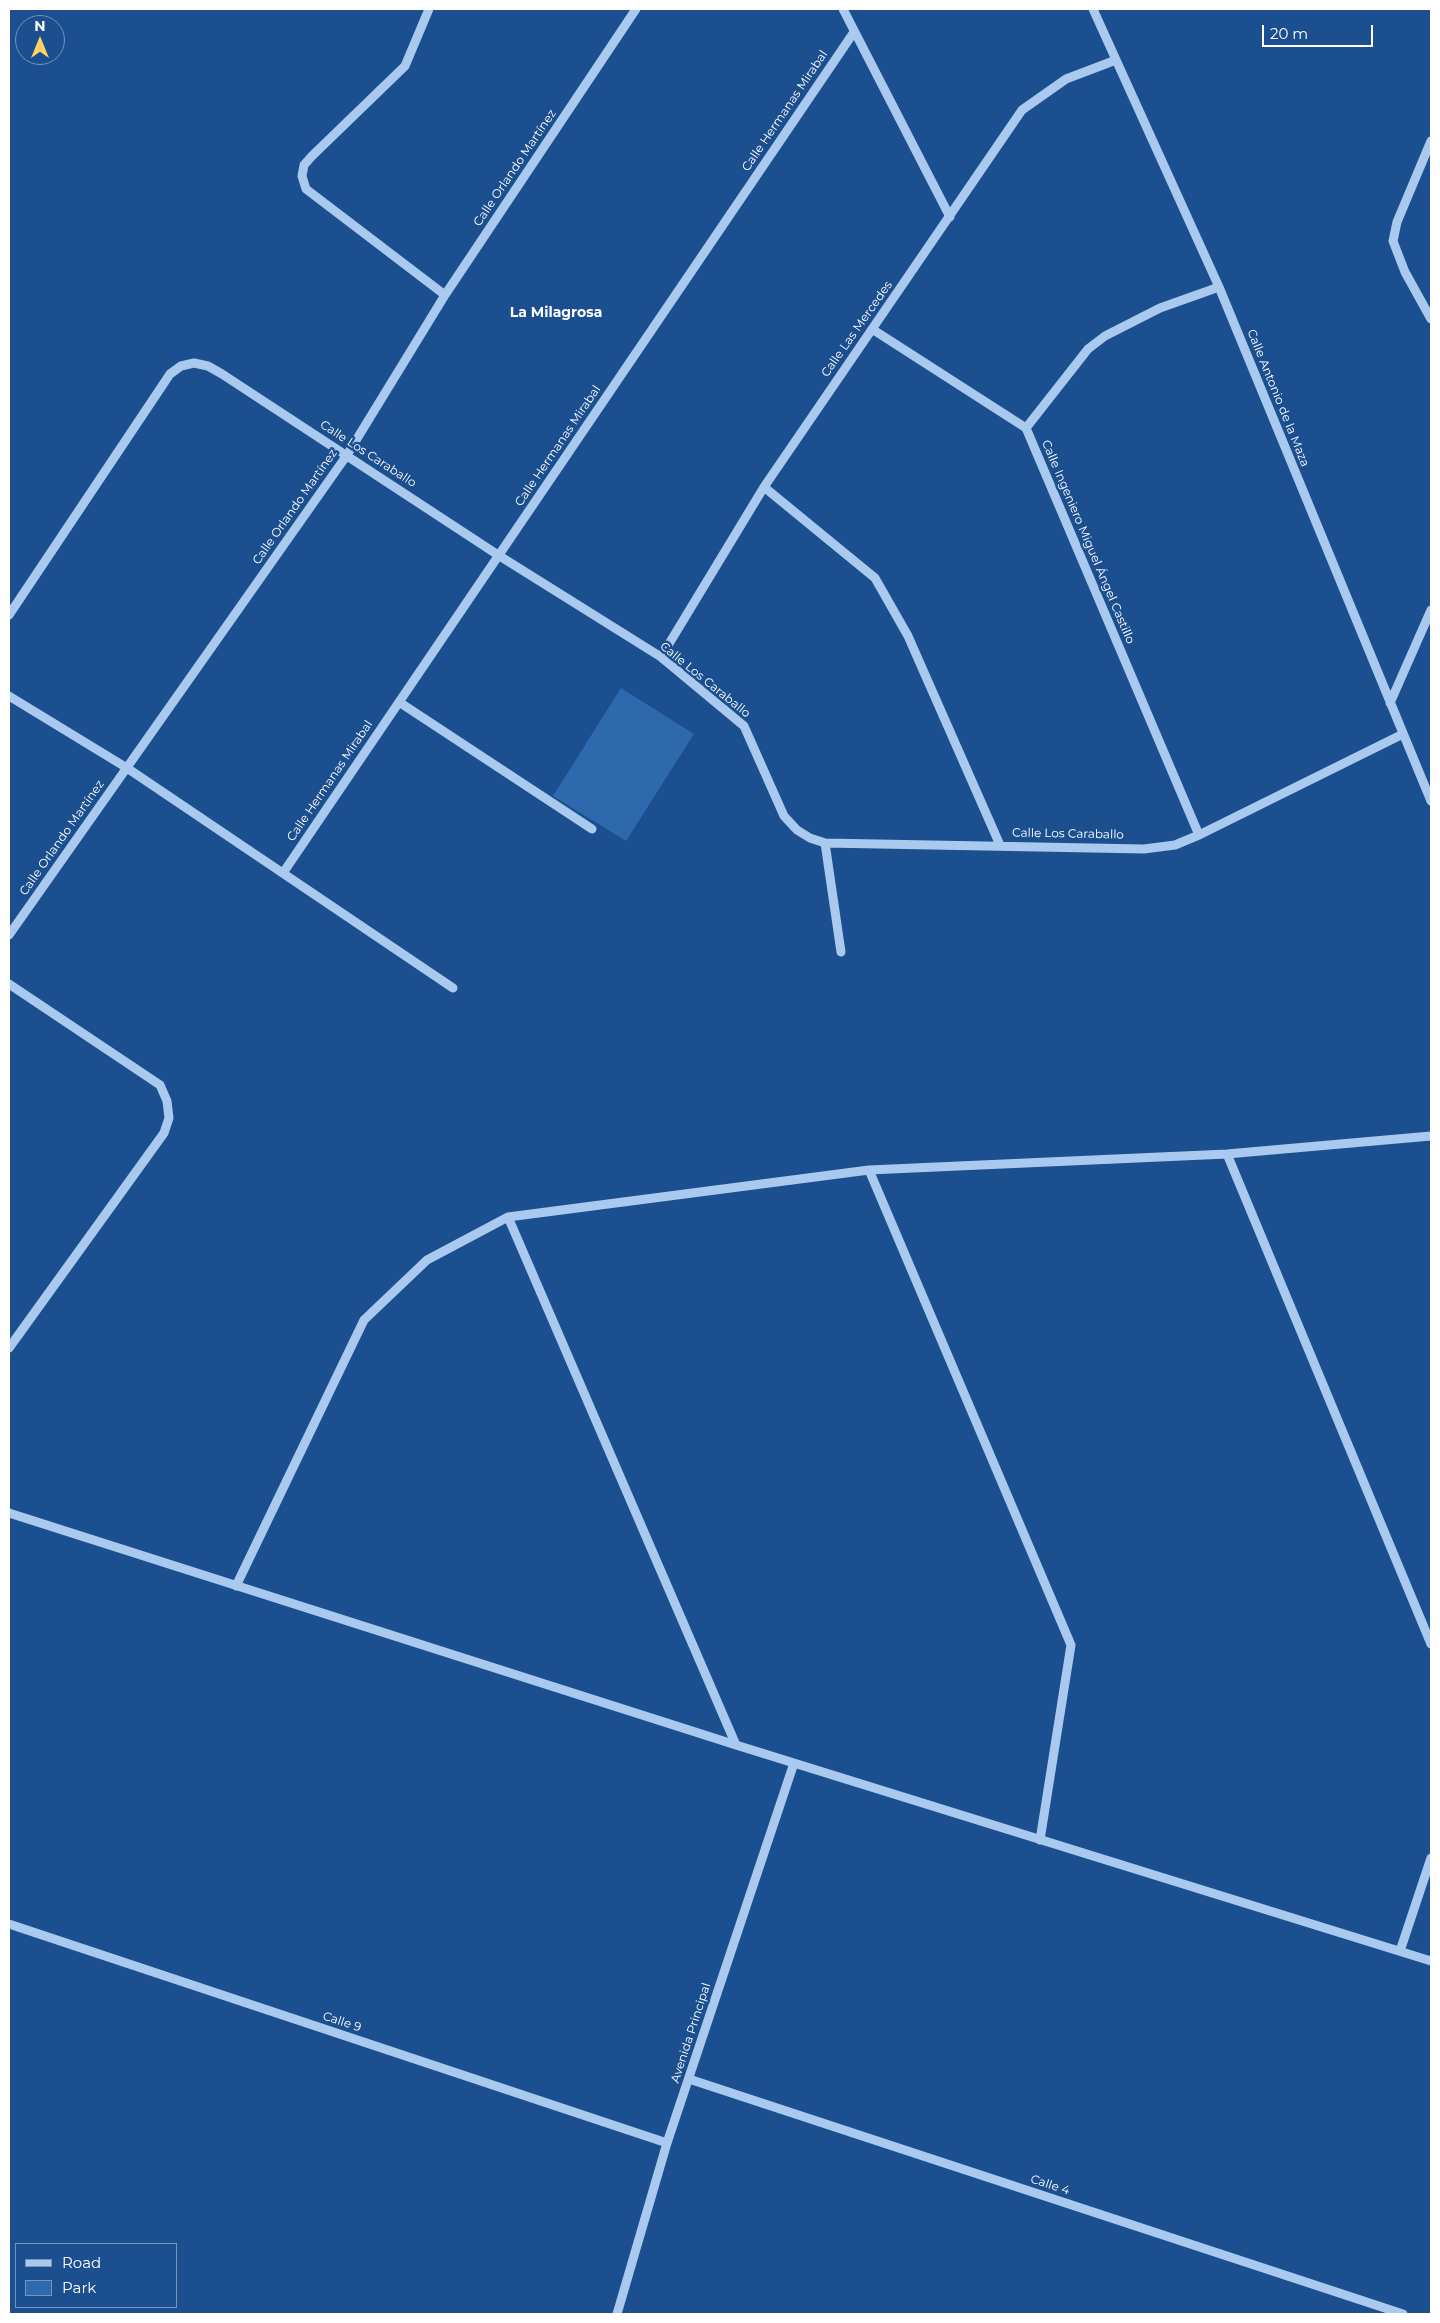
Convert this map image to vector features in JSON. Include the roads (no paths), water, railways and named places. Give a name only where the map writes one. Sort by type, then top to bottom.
[{"type":"street","points":[[429,9],[405,66],[312,156],[304,165],[302,176],[306,189],[445,295]]},
{"type":"street","name":"Calle Orlando Martínez","points":[[9,935],[347,455],[445,295],[636,9]]},
{"type":"street","points":[[843,9],[950,217]]},
{"type":"street","name":"Calle Antonio de la Maza","points":[[1093,9],[1219,287],[1431,801]]},
{"type":"street","name":"Calle Hermanas Mirabal","points":[[283,873],[854,32]]},
{"type":"street","name":"Calle Las Mercedes","points":[[661,657],[764,487],[1022,110],[1066,79],[1116,60]]},
{"type":"street","points":[[1431,140],[1397,222],[1393,241],[1406,272],[1431,319]]},
{"type":"street","points":[[872,329],[1026,428],[1088,348],[1105,336],[1160,308],[1219,287]]},
{"type":"street","name":"Calle Los Caraballo","points":[[9,615],[170,374],[181,366],[194,363],[208,366],[222,374],[498,555],[661,657],[744,726],[784,816],[797,830],[810,838],[825,842],[1144,849],[1175,845],[1199,835],[1403,734]]},
{"type":"street","name":"Calle Ingeniero Miguel Ángel Castillo","points":[[1026,428],[1199,835]]},
{"type":"street","points":[[764,487],[875,578],[908,636],[1000,845]]},
{"type":"street","points":[[1390,703],[1431,610]]},
{"type":"street","points":[[9,696],[127,768],[453,988]]},
{"type":"street","points":[[399,702],[592,829]]},
{"type":"street","points":[[825,842],[841,952]]},
{"type":"street","points":[[9,984],[160,1085],[167,1101],[168,1118],[164,1133],[9,1348]]},
{"type":"street","points":[[236,1586],[364,1320],[427,1260],[508,1217],[869,1170],[1227,1154],[1431,1136]]},
{"type":"street","points":[[1227,1154],[1431,1644]]},
{"type":"street","points":[[869,1170],[1072,1645],[1040,1840]]},
{"type":"street","points":[[508,1217],[736,1745]]},
{"type":"street","points":[[9,1513],[736,1745],[1431,1961]]},
{"type":"street","name":"Avenida Principal","points":[[618,2314],[667,2143],[794,1762]]},
{"type":"street","points":[[1400,1952],[1431,1858]]},
{"type":"street","name":"Calle 9","points":[[9,1924],[667,2143]]},
{"type":"street","name":"Calle 4","points":[[689,2079],[1403,2314]]},
{"type":"district","name":"La Milagrosa","points":[[556,313]]}]
